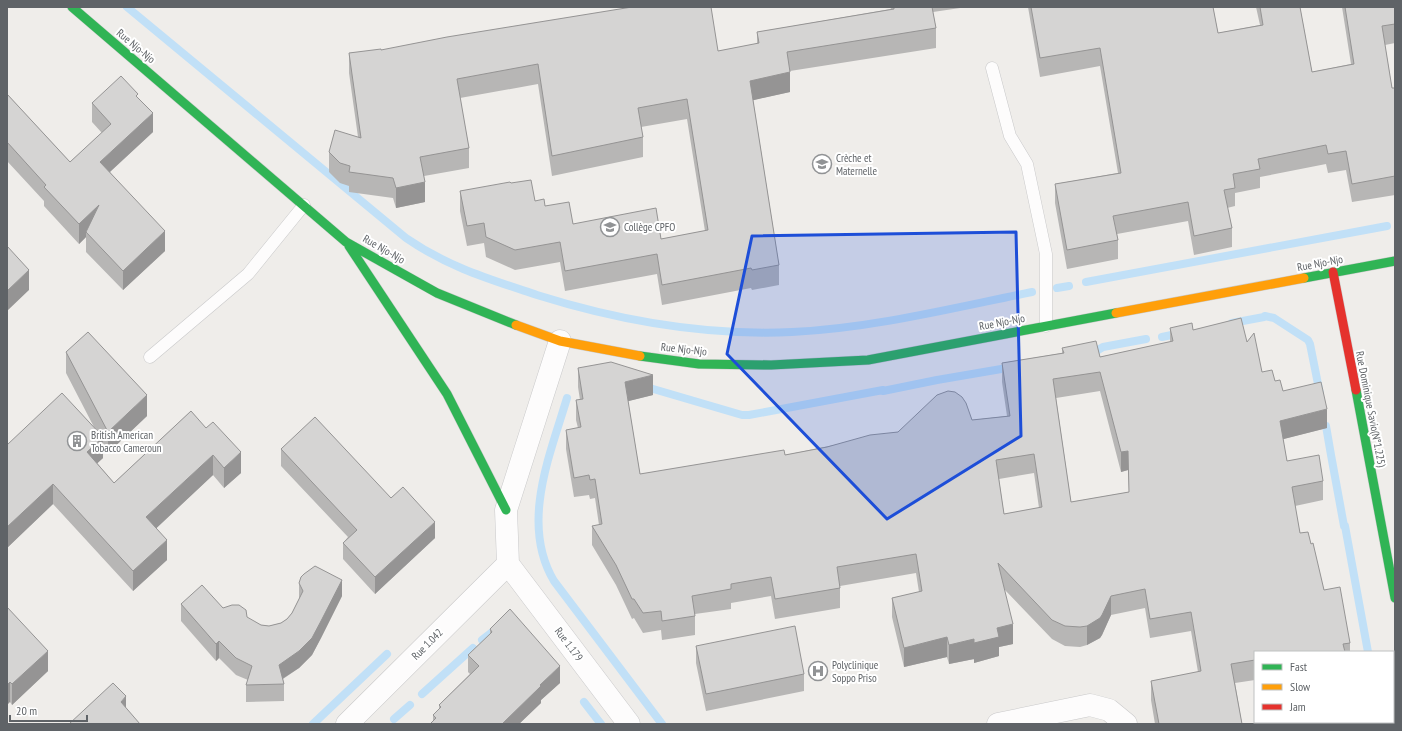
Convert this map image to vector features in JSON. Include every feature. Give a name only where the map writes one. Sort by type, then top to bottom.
[{"type":"main road","name":"Rue Njo-Njo","points":[[72,7],[346,242],[437,293],[487,314],[560,340],[630,355],[699,364],[771,365],[868,360],[1395,261]]},
{"type":"main road","points":[[346,242],[447,394],[506,510]]},
{"type":"main road","name":"Rue Dominique Savio(N°1.225)","points":[[1333,272],[1395,598]]},
{"type":"street","points":[[508,564],[506,510],[560,340]]},
{"type":"street","name":"Rue 1.042","points":[[347,724],[508,564]]},
{"type":"street","name":"Rue 1.179","points":[[508,564],[629,724]]},
{"type":"street","points":[[998,724],[1090,705],[1110,710],[1126,724]]},
{"type":"lane","points":[[992,68],[1010,136],[1027,164],[1046,254],[1046,326]]},
{"type":"lane","points":[[150,357],[248,274],[304,206]]},
{"type":"highlighted area","points":[[1016,232],[1021,436],[887,519],[727,354],[752,236]]},
{"type":"building","points":[[632,7],[711,7],[718,51],[759,43],[757,32],[894,9],[894,7],[932,7],[936,28],[787,52],[790,72],[750,81],[779,265],[752,270],[751,268],[662,285],[657,254],[565,271],[560,242],[515,250],[486,237],[484,223],[467,226],[460,191],[510,182],[531,180],[535,201],[544,199],[545,206],[569,202],[573,224],[656,208],[661,239],[708,230],[687,99],[638,108],[643,137],[552,156],[538,64],[457,79],[469,148],[420,157],[425,182],[396,188],[393,178],[349,172],[350,166],[340,163],[329,152],[335,130],[361,138],[349,53],[381,50],[447,37]]},
{"type":"building","points":[[1031,7],[1213,7],[1218,33],[1263,25],[1260,7],[1300,7],[1312,72],[1354,64],[1345,7],[1395,7],[1395,24],[1382,26],[1392,88],[1395,88],[1395,176],[1352,184],[1346,151],[1328,154],[1326,145],[1258,159],[1260,169],[1233,174],[1235,188],[1224,190],[1232,228],[1194,236],[1188,202],[1113,216],[1118,240],[1067,250],[1055,184],[1121,173],[1100,48],[1040,58]]},
{"type":"building","points":[[121,76],[138,94],[136,96],[153,113],[100,162],[165,231],[123,271],[86,232],[99,205],[79,224],[44,187],[46,185],[7,142],[7,94],[70,162],[111,124],[92,103]]},
{"type":"building","points":[[7,246],[29,270],[7,291]]},
{"type":"building","points":[[1241,318],[1247,342],[1254,333],[1262,372],[1272,370],[1275,381],[1280,380],[1283,391],[1321,382],[1327,409],[1280,421],[1287,461],[1319,455],[1323,481],[1292,487],[1300,533],[1308,532],[1311,544],[1313,543],[1324,590],[1340,587],[1350,643],[1343,644],[1345,651],[1254,651],[1254,660],[1231,664],[1242,724],[1159,724],[1151,681],[1201,671],[1191,612],[1150,619],[1145,589],[1111,596],[1100,618],[1087,626],[1065,626],[1052,620],[998,563],[1013,624],[997,628],[999,637],[974,643],[974,639],[949,645],[947,637],[904,648],[892,598],[922,591],[916,554],[837,567],[840,588],[775,599],[771,577],[731,584],[731,589],[692,596],[695,616],[662,621],[661,611],[643,613],[634,599],[632,599],[616,565],[592,526],[602,524],[595,479],[590,480],[589,475],[574,478],[566,430],[581,427],[576,400],[583,399],[578,368],[611,362],[653,375],[625,382],[640,474],[784,450],[785,455],[827,447],[870,435],[898,432],[937,395],[948,391],[955,392],[962,397],[966,403],[972,420],[1010,416],[1002,363],[1064,353],[1062,348],[1096,341],[1100,357],[1173,341],[1170,328],[1192,323],[1193,330]],"holes":[[[1100,372],[1121,452],[1128,451],[1129,492],[1071,502],[1053,379]],[[1034,454],[1042,507],[1004,514],[996,460]]]},
{"type":"building","points":[[88,332],[147,395],[108,432],[66,352]]},
{"type":"building","points":[[62,393],[103,437],[87,452],[114,483],[191,411],[206,428],[213,422],[241,452],[224,468],[213,455],[146,517],[167,540],[133,571],[53,484],[7,527],[7,445]]},
{"type":"building","points":[[315,417],[391,498],[403,487],[435,522],[375,577],[343,543],[357,530],[281,449]]},
{"type":"building","points":[[315,566],[342,580],[312,638],[299,651],[279,665],[284,684],[246,685],[252,666],[236,658],[219,641],[216,644],[181,604],[202,585],[223,608],[232,605],[239,605],[246,610],[247,617],[261,625],[269,626],[281,623],[292,613],[303,591],[299,583],[301,577]]},
{"type":"building","points":[[7,607],[48,651],[12,684],[10,682],[7,685]]},
{"type":"building","points":[[510,609],[560,666],[502,724],[430,724],[436,718],[433,715],[441,707],[439,705],[479,666],[468,655],[492,632],[490,629]]},
{"type":"building","points":[[795,626],[804,674],[706,694],[696,646]]},
{"type":"building","points":[[113,683],[126,696],[121,702],[140,724],[69,724]]},
{"type":"building","points":[[1294,723],[1356,723],[1356,724]]},
{"type":"waterway","points":[[127,7],[406,238],[453,265],[537,295],[600,312],[663,325],[727,332],[759,333],[822,330],[883,322],[1032,292]]},
{"type":"waterway","points":[[1086,282],[1387,226]]},
{"type":"waterway","points":[[1057,288],[1069,286]]},
{"type":"waterway","points":[[1265,316],[1274,318],[1308,340],[1320,394]]},
{"type":"waterway","points":[[1232,323],[1264,317]]},
{"type":"waterway","points":[[1162,337],[1181,333]]},
{"type":"waterway","points":[[1098,350],[1103,347],[1146,339]]},
{"type":"waterway","points":[[937,380],[1013,367]]},
{"type":"waterway","points":[[883,391],[937,380]]},
{"type":"waterway","points":[[643,386],[742,415],[749,415],[883,390]]},
{"type":"waterway","points":[[567,398],[546,466],[541,490],[539,536],[544,559],[554,581],[662,724]]},
{"type":"waterway","points":[[1326,426],[1331,455]]},
{"type":"waterway","points":[[1331,455],[1344,526]]},
{"type":"waterway","points":[[1345,526],[1368,651]]},
{"type":"waterway","points":[[482,640],[495,630]]},
{"type":"waterway","points":[[422,694],[473,648]]},
{"type":"waterway","points":[[313,724],[387,654]]},
{"type":"waterway","points":[[584,702],[601,724]]},
{"type":"waterway","points":[[394,719],[410,705]]},
{"type":"traffic: fast","points":[[72,7],[346,242],[437,293],[516,325]]},
{"type":"traffic: fast","points":[[349,246],[447,394],[506,510]]},
{"type":"traffic: fast","points":[[1304,278],[1395,261]]},
{"type":"traffic: fast","points":[[640,356],[699,364],[771,365],[868,360],[1116,313]]},
{"type":"traffic: fast","points":[[1356,390],[1395,598]]},
{"type":"traffic: slow","points":[[1116,313],[1304,278]]},
{"type":"traffic: slow","points":[[516,325],[560,341],[640,356]]},
{"type":"traffic: jam","points":[[1333,272],[1356,390]]},
{"type":"place","name":"Crèche et Maternelle","points":[[822,164]]},
{"type":"place","name":"Collège CPFO","points":[[610,227]]},
{"type":"place","name":"British American Tobacco Cameroun","points":[[77,441]]},
{"type":"place","name":"Polyclinique Soppo Priso","points":[[818,671]]}]
